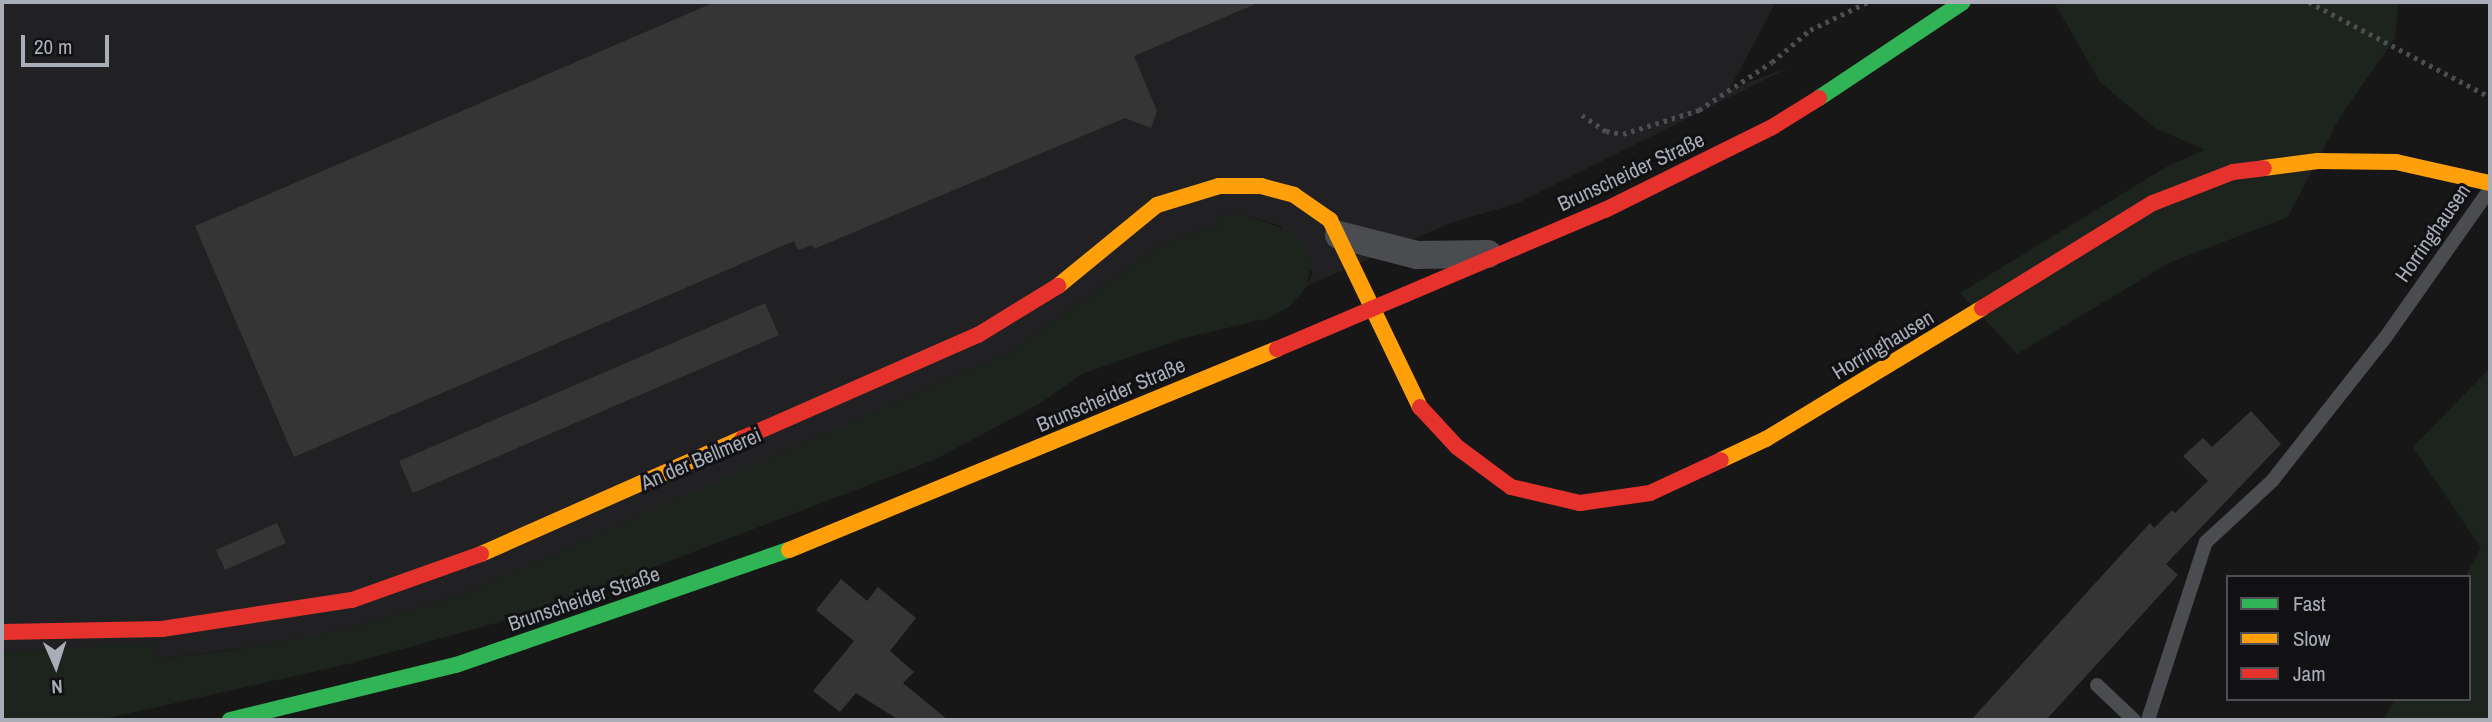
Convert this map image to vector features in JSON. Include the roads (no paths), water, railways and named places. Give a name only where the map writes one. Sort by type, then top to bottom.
[{"type":"street","name":"Brunscheider Straße","points":[[230,720],[456,665],[823,538],[1605,210],[1774,125],[1929,28],[1963,2]]},
{"type":"street","name":"Horringhausen","points":[[1372,307],[1420,408],[1457,447],[1511,487],[1580,503],[1650,493],[1729,457],[1894,363],[2153,203],[2233,172],[2318,161],[2396,162],[2490,183]]},
{"type":"street","name":"An der Bellmerei","points":[[2,632],[162,629],[352,600],[453,566],[978,335],[1053,291],[1140,216],[1190,192],[1219,186],[1261,186],[1306,203],[1331,220],[1372,307]]},
{"type":"street","points":[[1339,235],[1417,255],[1501,253]]},
{"type":"lane","name":"Horringhausen","points":[[2148,720],[2206,542],[2272,481],[2385,338],[2490,189]]},
{"type":"lane","points":[[2097,685],[2134,720]]}]
